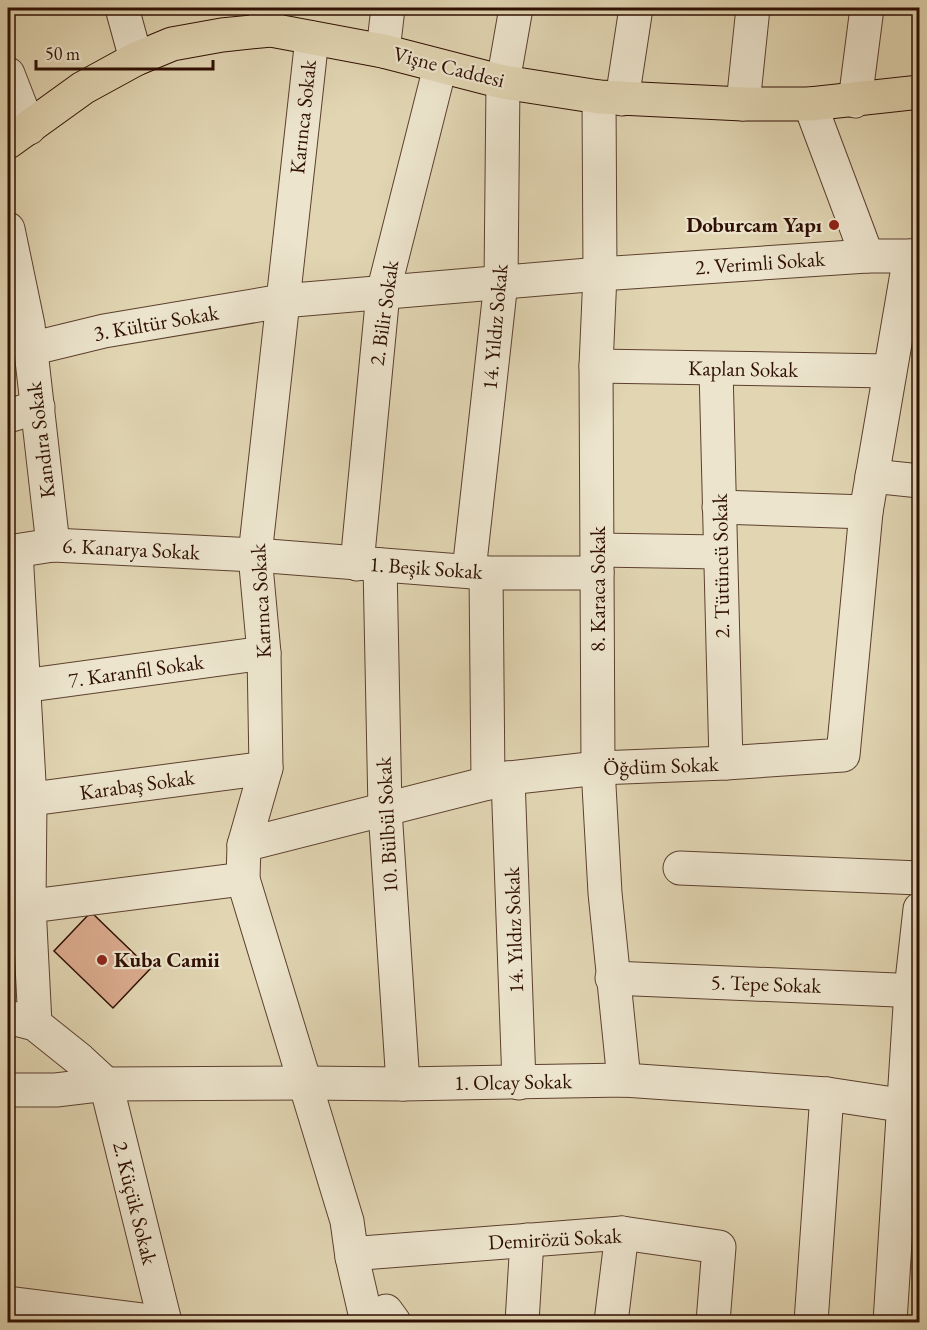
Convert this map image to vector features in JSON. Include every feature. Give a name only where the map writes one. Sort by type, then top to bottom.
[{"type":"main road","name":"Vişne Caddesi","points":[[18,135],[83,88],[136,58],[172,44],[222,35],[267,19],[312,38],[383,51],[503,82],[610,98],[743,104],[810,104],[855,101],[920,92]]},
{"type":"street","points":[[122,8],[136,58]]},
{"type":"street","points":[[383,51],[388,8]]},
{"type":"street","name":"14. Yıldız Sokak","points":[[516,8],[503,82],[501,282],[477,572],[498,781],[519,1083]]},
{"type":"street","name":"8. Karaca Sokak","points":[[624,1080],[612,978],[598,768],[597,366],[610,98],[636,8]]},
{"type":"street","points":[[743,104],[753,8]]},
{"type":"street","points":[[855,101],[867,8]]},
{"type":"street","name":"Karınca Sokak","points":[[312,38],[255,555],[264,653],[266,768],[244,845],[243,879],[357,1255]]},
{"type":"street","name":"2. Bilir Sokak","points":[[368,564],[383,293],[440,67]]},
{"type":"street","points":[[8,74],[18,135]]},
{"type":"street","points":[[810,104],[867,256]]},
{"type":"street","name":"Kandıra Sokak","points":[[8,229],[22,333],[38,407],[53,545]]},
{"type":"street","name":"2. Verimli Sokak","points":[[600,274],[867,256],[915,256]]},
{"type":"street","name":"Öğdüm Sokak","points":[[244,845],[498,781],[598,768],[843,756],[866,512],[889,371],[915,256]]},
{"type":"street","points":[[282,301],[600,274]]},
{"type":"street","name":"3. Kültür Sokak","points":[[22,333],[104,331],[282,301]]},
{"type":"street","name":"Kaplan Sokak","points":[[597,366],[889,371]]},
{"type":"street","name":"2. Tütüncü Sokak","points":[[716,369],[726,763]]},
{"type":"street","points":[[8,416],[38,407]]},
{"type":"street","points":[[872,476],[920,481]]},
{"type":"street","points":[[719,507],[866,512]]},
{"type":"street","name":"6. Kanarya Sokak","points":[[12,551],[53,545],[255,555]]},
{"type":"street","points":[[12,551],[19,801],[18,908],[21,1021],[81,1060],[106,1084]]},
{"type":"street","name":"1. Beşik Sokak","points":[[255,555],[477,572],[720,552]]},
{"type":"street","name":"10. Bülbül Sokak","points":[[368,564],[403,1084]]},
{"type":"street","name":"7. Karanfil Sokak","points":[[16,687],[264,653]]},
{"type":"street","name":"Karabaş Sokak","points":[[19,801],[266,768]]},
{"type":"street","points":[[680,868],[920,878]]},
{"type":"street","points":[[18,908],[243,879]]},
{"type":"street","points":[[890,1323],[911,1107],[920,909]]},
{"type":"street","name":"5. Tepe Sokak","points":[[612,978],[915,990]]},
{"type":"street","name":"1. Olcay Sokak","points":[[8,1090],[56,1090],[106,1084],[403,1084],[624,1080],[827,1094],[911,1107]]},
{"type":"street","name":"2. Küçük Sokak","points":[[106,1084],[165,1323]]},
{"type":"street","points":[[812,1323],[827,1094]]},
{"type":"street","points":[[611,1323],[622,1233]]},
{"type":"street","name":"Demirözü Sokak","points":[[357,1255],[622,1233],[719,1247],[713,1323]]},
{"type":"street","points":[[522,1323],[527,1240]]},
{"type":"street","points":[[357,1255],[384,1320]]},
{"type":"street","points":[[349,1323],[354,1305],[357,1255]]},
{"type":"street","points":[[8,1303],[159,1323]]},
{"type":"building","name":"Kuba Camii","points":[[91,912],[150,969],[113,1008],[54,951]]},
{"type":"place","name":"Doburcam Yapı","points":[[834,225]]},
{"type":"place","name":"Kuba Camii","points":[[102,960]]}]
